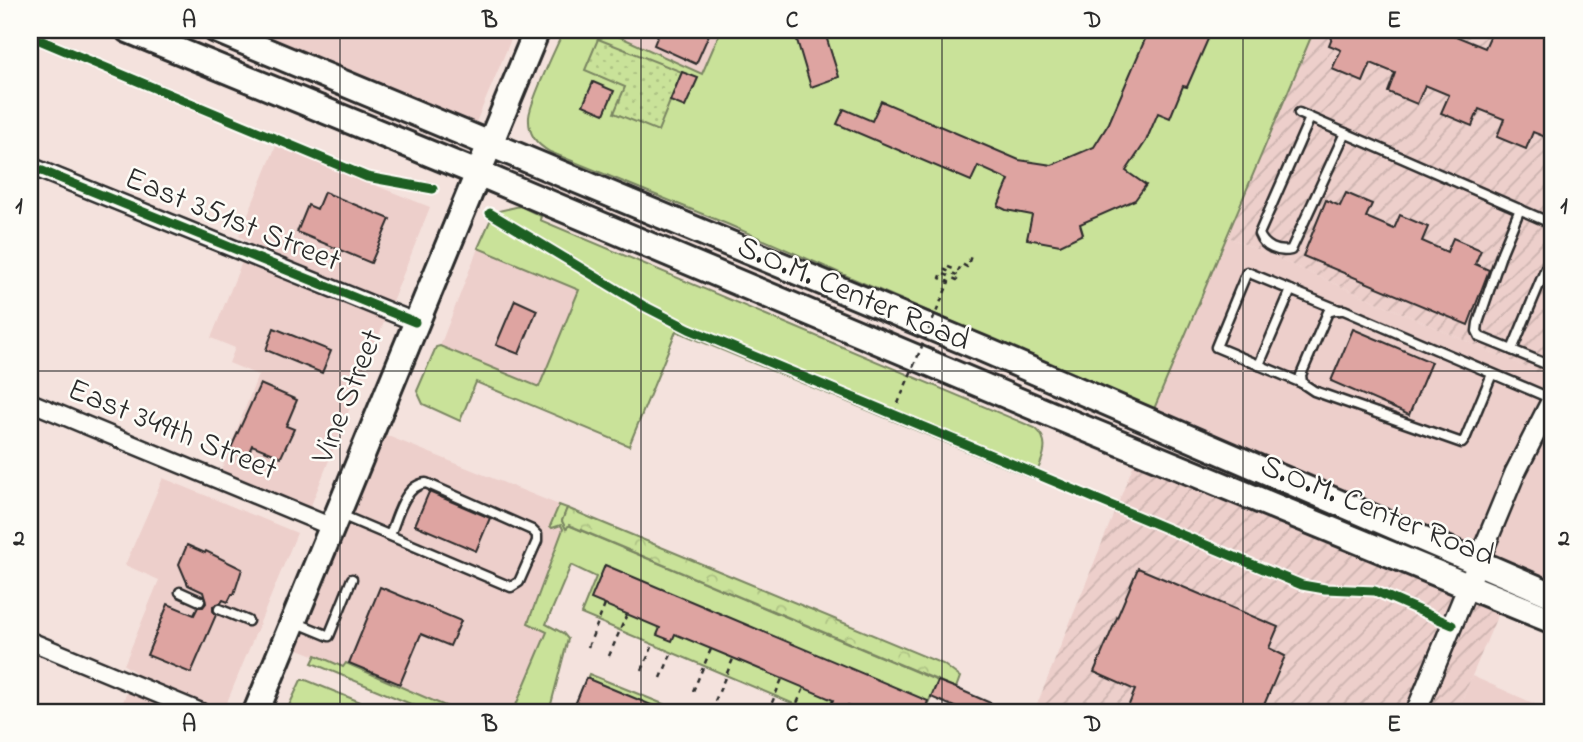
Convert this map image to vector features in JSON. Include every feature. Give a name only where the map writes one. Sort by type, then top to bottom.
[{"type":"main road","name":"S.O.M. Center Road","points":[[128,30],[477,173],[1061,419],[1473,574],[1553,595]]},
{"type":"main road","name":"Vine Street","points":[[256,712],[537,30]]},
{"type":"main road","name":"S.O.M. Center Road","points":[[221,31],[985,350],[1473,574],[1553,621]]},
{"type":"street","name":"East 351st Street","points":[[30,166],[415,322]]},
{"type":"street","points":[[1416,712],[1514,473],[1553,398]]},
{"type":"street","name":"East 349th Street","points":[[30,402],[335,521]]},
{"type":"street","points":[[30,641],[201,712]]},
{"type":"lane","points":[[1299,113],[1553,224]]},
{"type":"lane","points":[[1310,118],[1259,234],[1262,242],[1272,248],[1282,252],[1291,250],[1345,133]]},
{"type":"lane","points":[[1520,209],[1502,252],[1477,331],[1480,337],[1553,368]]},
{"type":"lane","points":[[1512,350],[1553,251]]},
{"type":"lane","points":[[1492,374],[1461,443],[1314,391],[1302,383],[1216,347],[1247,272],[1553,398]]},
{"type":"lane","points":[[1259,365],[1291,290]]},
{"type":"lane","points":[[1302,383],[1301,375],[1328,312],[1339,310]]},
{"type":"lane","points":[[335,521],[390,536],[511,587],[519,582],[537,541],[537,535],[531,530],[426,483],[410,490],[390,536]]},
{"type":"lane","points":[[293,622],[329,636],[352,579]]},
{"type":"lane","points":[[180,592],[200,601]]},
{"type":"lane","points":[[219,609],[248,621]]},
{"type":"path","points":[[894,413],[949,282],[940,278],[942,273],[957,280],[959,276],[945,270],[946,266],[958,271],[962,264],[967,267],[971,256]]},
{"type":"path","points":[[881,408],[906,418]]},
{"type":"path","points":[[588,647],[606,604]]},
{"type":"path","points":[[609,656],[627,614]]},
{"type":"path","points":[[642,670],[653,645]]},
{"type":"path","points":[[693,691],[711,649]]},
{"type":"path","points":[[661,678],[672,652]]},
{"type":"path","points":[[715,701],[733,659]]},
{"type":"path","points":[[768,712],[782,679]]},
{"type":"path","points":[[793,712],[804,688]]},
{"type":"shaded area","points":[[225,30],[515,30],[472,132]]},
{"type":"shaded area","points":[[605,30],[721,30],[702,74]]},
{"type":"shaded area","points":[[1314,30],[1553,30],[1553,379],[1226,236]]},
{"type":"shaded area","points":[[276,146],[430,207],[310,508],[221,471],[258,375],[229,363],[235,348],[211,338],[250,242],[239,236]]},
{"type":"shaded area","points":[[1226,236],[1553,379],[1553,581],[1154,409]]},
{"type":"shaded area","points":[[478,248],[579,290],[539,387],[440,346]]},
{"type":"shaded area","points":[[378,432],[559,505],[550,526],[561,524],[563,529],[528,623],[547,631],[513,712],[459,712],[346,663],[344,667],[288,645]]},
{"type":"shaded area","points":[[1135,461],[1500,609],[1457,712],[1034,712]]},
{"type":"shaded area","points":[[163,478],[297,533],[223,712],[119,712],[135,672],[124,665],[159,580],[125,565]]},
{"type":"shaded area","points":[[1472,676],[1553,712],[1457,712]]},
{"type":"green space","points":[[564,30],[605,30],[702,74],[721,30],[1314,30],[1154,409],[727,224],[545,149],[532,133],[529,123],[530,109]]},
{"type":"green space","points":[[598,39],[682,72],[658,131],[614,113],[625,87],[585,70]]},
{"type":"green space","points":[[520,206],[541,216],[540,220],[1035,428],[1043,439],[1044,452],[1034,479],[676,331],[629,446],[476,382],[460,421],[423,404],[417,391],[436,347],[440,346],[539,387],[579,290],[478,248],[494,212]]},
{"type":"green space","points":[[559,505],[567,508],[562,521],[567,528],[568,525],[938,681],[924,712],[813,712],[581,614],[596,577],[571,565],[546,624],[563,633],[568,639],[549,712],[513,712],[547,632],[528,623],[563,529],[561,525],[552,528],[550,526]]},
{"type":"green space","points":[[567,508],[943,664],[960,677],[956,688],[569,525],[566,529],[562,521]]},
{"type":"green space","points":[[316,655],[343,667],[346,663],[459,712],[430,712],[312,663]]},
{"type":"green space","points":[[589,674],[683,712],[572,712]]},
{"type":"green space","points":[[301,680],[306,680],[385,712],[286,712]]},
{"type":"building","points":[[660,30],[711,30],[696,64],[654,45]]},
{"type":"building","points":[[794,30],[824,30],[839,77],[811,87]]},
{"type":"building","points":[[1149,30],[1212,30],[1170,118],[1158,113],[1146,141],[1126,171],[1146,185],[1135,200],[1080,224],[1083,234],[1060,245],[1027,239],[1032,215],[998,206],[1009,180],[978,166],[971,181],[837,124],[844,109],[872,121],[881,101],[1019,160],[1052,165],[1094,147],[1109,123]]},
{"type":"building","points":[[1335,30],[1441,30],[1485,48],[1493,30],[1553,30],[1553,140],[1533,132],[1526,149],[1497,137],[1504,119],[1479,109],[1472,126],[1441,113],[1449,95],[1425,85],[1417,104],[1388,92],[1395,73],[1371,63],[1363,82],[1332,69],[1341,50],[1329,45]]},
{"type":"building","points":[[682,72],[698,78],[685,107],[670,101]]},
{"type":"building","points":[[593,82],[614,91],[604,114],[583,105]]},
{"type":"building","points":[[324,192],[390,219],[371,263],[297,232],[308,205],[317,209]]},
{"type":"building","points":[[1346,193],[1372,204],[1366,217],[1394,229],[1400,215],[1428,227],[1422,241],[1447,252],[1453,238],[1481,250],[1475,264],[1489,270],[1468,325],[1303,256],[1326,200],[1340,206]]},
{"type":"building","points":[[515,300],[537,310],[519,354],[496,345]]},
{"type":"building","points":[[274,328],[331,351],[322,373],[266,350]]},
{"type":"building","points":[[1353,329],[1431,362],[1409,415],[1331,381]]},
{"type":"building","points":[[260,384],[297,400],[286,426],[294,429],[281,457],[252,445],[247,457],[230,450]]},
{"type":"building","points":[[429,492],[490,518],[476,551],[415,525]]},
{"type":"building","points":[[187,545],[242,569],[234,594],[228,602],[223,600],[213,606],[216,615],[191,673],[147,655],[168,604],[194,615],[198,607],[203,607],[206,603],[203,592],[188,585],[179,564]]},
{"type":"building","points":[[605,565],[928,701],[924,712],[862,712],[848,706],[846,712],[842,712],[830,707],[833,700],[745,663],[675,634],[672,641],[657,635],[660,628],[591,599]]},
{"type":"building","points":[[1138,568],[1278,627],[1269,648],[1285,656],[1261,712],[1126,712],[1135,690],[1094,672]]},
{"type":"building","points":[[380,587],[461,621],[450,646],[421,634],[400,684],[349,663]]},
{"type":"building","points":[[586,678],[668,712],[572,712]]},
{"type":"building","points":[[938,681],[1011,712],[966,712],[931,697]]},
{"type":"cycle path","points":[[30,36],[367,177],[433,189]]},
{"type":"cycle path","points":[[30,166],[415,322]]},
{"type":"cycle path","points":[[490,213],[644,306],[689,329],[1302,585],[1325,589],[1375,591],[1452,625]]}]
